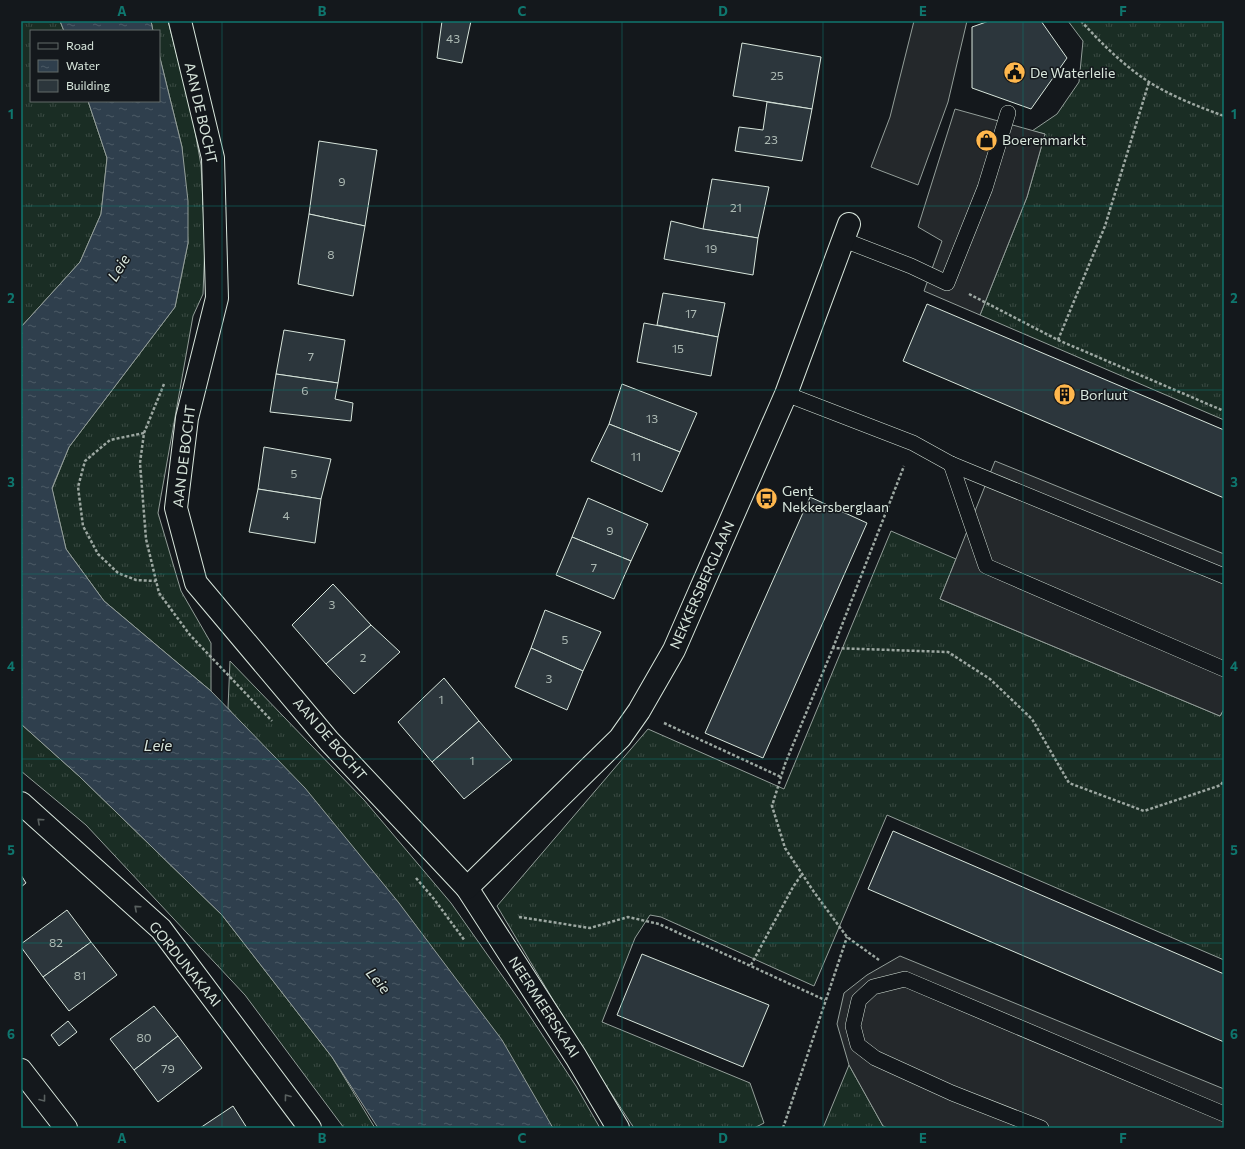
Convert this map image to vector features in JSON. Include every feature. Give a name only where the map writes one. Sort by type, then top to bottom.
[{"type":"street","name":"AAN DE BOCHT","points":[[180,21],[213,158],[216,298],[187,418],[176,508],[196,583],[329,741],[467,888]]},
{"type":"street","name":"NEKKERSBERGLAAN","points":[[467,888],[620,738],[639,711],[674,650],[786,394],[846,232]]},
{"type":"street","name":"GORDUNAKAAI","points":[[21,803],[161,929],[310,1128]]},
{"type":"street","name":"NEERMEERSKAAI","points":[[467,888],[576,1057],[618,1128]]},
{"type":"street","points":[[21,1070],[66,1128]]},
{"type":"lane","points":[[846,232],[911,266],[948,283],[985,188],[1008,113]]},
{"type":"lane","points":[[786,394],[913,443],[951,464],[1224,576]]},
{"type":"lane","points":[[951,464],[986,566],[1224,668]]},
{"type":"lane","points":[[1041,1128],[952,1093],[875,1058],[858,1045],[853,1026],[859,1000],[873,987],[905,979],[1224,1114]]},
{"type":"path","points":[[1081,21],[1108,50],[1149,82],[1201,107],[1224,116]]},
{"type":"path","points":[[1058,340],[1105,226],[1149,82]]},
{"type":"path","points":[[948,283],[1058,340],[1224,411]]},
{"type":"path","points":[[144,432],[110,440],[85,461],[78,487],[83,526],[98,554],[118,573],[136,580],[156,581]]},
{"type":"path","points":[[905,979],[847,937],[785,848],[772,806],[781,778],[913,443]]},
{"type":"path","points":[[833,648],[948,652],[990,679],[1032,719],[1069,784],[1144,811],[1221,785],[1224,780]]},
{"type":"path","points":[[639,711],[781,778]]},
{"type":"path","points":[[751,965],[793,887],[802,874]]},
{"type":"path","points":[[482,912],[590,928],[628,917],[659,924],[825,1000]]},
{"type":"path","points":[[783,1128],[847,937]]},
{"type":"green space","points":[[21,21],[60,21],[64,30],[30,30],[30,102],[88,102],[107,158],[101,214],[80,262],[21,327]]},
{"type":"green space","points":[[151,21],[168,21],[192,114],[201,165],[205,244],[203,294],[193,316],[158,513],[181,591],[211,643],[211,691],[104,601],[66,549],[52,489],[69,447],[175,307],[188,243],[182,147],[160,58],[160,30],[153,30]]},
{"type":"green space","points":[[1068,21],[1224,21],[1224,420],[980,315],[1027,197],[1045,134],[1032,131],[1057,114],[1079,82],[1083,41]]},
{"type":"green space","points":[[891,531],[956,559],[940,599],[1220,716],[1224,709],[1224,960],[887,815],[814,986],[661,917],[650,915],[635,938],[602,1022],[750,1083],[764,1123],[754,1128],[634,1128],[586,1055],[497,906],[648,729],[784,789]]},
{"type":"green space","points":[[230,661],[364,800],[451,903],[520,1001],[576,1086],[600,1128],[553,1128],[228,708]]},
{"type":"green space","points":[[21,724],[79,776],[222,915],[332,1057],[375,1128],[344,1128],[245,995],[86,825],[21,771]]},
{"type":"green space","points":[[849,1065],[883,1126],[888,1128],[823,1128]]},
{"type":"shaded area","points":[[914,21],[967,21],[948,102],[918,185],[871,167],[890,117]]},
{"type":"shaded area","points":[[955,109],[1045,134],[1027,197],[980,315],[924,291],[942,241],[918,227]]},
{"type":"shaded area","points":[[995,461],[1224,554],[1224,709],[1220,716],[940,599]]},
{"type":"shaded area","points":[[900,956],[1224,1089],[1224,1128],[888,1128],[883,1126],[849,1065],[837,1024],[844,993],[867,975]]},
{"type":"water","points":[[60,21],[151,21],[153,30],[64,30]]},
{"type":"water","name":"Leie","points":[[160,58],[182,147],[188,201],[188,243],[175,307],[69,447],[52,488],[66,549],[104,601],[211,691],[305,788],[399,903],[502,1040],[553,1128],[378,1128],[332,1057],[222,915],[79,776],[21,724],[21,327],[80,262],[101,214],[107,158],[88,102],[160,102]]},
{"type":"building","points":[[442,21],[471,21],[462,63],[437,58]]},
{"type":"building","name":"De Waterlelie","points":[[989,21],[1041,21],[1067,58],[1031,109],[972,88],[972,27]]},
{"type":"building","points":[[742,43],[821,57],[812,109],[733,96]]},
{"type":"building","points":[[767,102],[812,109],[802,161],[735,151],[739,127],[763,130]]},
{"type":"building","points":[[319,141],[377,150],[365,226],[309,214]]},
{"type":"building","points":[[712,179],[769,187],[758,238],[703,229]]},
{"type":"building","points":[[309,214],[365,226],[353,296],[298,284]]},
{"type":"building","points":[[671,221],[703,229],[758,238],[753,275],[664,259]]},
{"type":"building","points":[[663,293],[725,303],[718,337],[657,325]]},
{"type":"building","name":"Borluut","points":[[927,304],[1224,430],[1224,498],[903,361]]},
{"type":"building","points":[[644,323],[718,337],[711,376],[637,362]]},
{"type":"building","points":[[284,330],[345,340],[338,383],[276,374]]},
{"type":"building","points":[[276,374],[338,383],[335,399],[353,403],[351,421],[270,412]]},
{"type":"building","points":[[622,384],[697,413],[680,452],[609,424]]},
{"type":"building","points":[[609,424],[680,452],[662,492],[591,461]]},
{"type":"building","points":[[264,447],[331,459],[321,499],[258,489]]},
{"type":"building","points":[[258,489],[321,499],[315,543],[249,532]]},
{"type":"building","points":[[810,497],[867,523],[763,758],[705,733]]},
{"type":"building","points":[[588,498],[648,524],[631,561],[572,537]]},
{"type":"building","points":[[572,537],[631,561],[614,599],[556,575]]},
{"type":"building","points":[[333,584],[371,625],[326,664],[292,625]]},
{"type":"building","points":[[545,610],[601,632],[583,671],[531,648]]},
{"type":"building","points":[[371,625],[400,652],[354,694],[326,664]]},
{"type":"building","points":[[531,648],[583,671],[567,710],[515,687]]},
{"type":"building","points":[[444,678],[479,721],[432,762],[398,722]]},
{"type":"building","points":[[479,721],[512,760],[464,799],[432,762]]},
{"type":"building","points":[[893,831],[1224,974],[1224,1042],[868,889]]},
{"type":"building","points":[[21,875],[26,883],[21,887]]},
{"type":"building","points":[[67,910],[91,942],[43,977],[21,947],[21,944]]},
{"type":"building","points":[[91,942],[117,975],[69,1011],[43,977]]},
{"type":"building","points":[[642,954],[769,1005],[743,1067],[617,1015]]},
{"type":"building","points":[[154,1006],[178,1036],[134,1070],[110,1039]]},
{"type":"building","points":[[68,1021],[77,1032],[59,1046],[51,1035]]},
{"type":"building","points":[[178,1036],[202,1068],[158,1102],[134,1070]]},
{"type":"building","points":[[233,1106],[247,1128],[200,1128]]},
{"type":"place","name":"De Waterlelie","points":[[1014,73]]},
{"type":"place","name":"Boerenmarkt","points":[[986,140]]},
{"type":"place","name":"Borluut","points":[[1064,395]]},
{"type":"place","name":"Gent Nekkersberglaan","points":[[766,499]]}]
